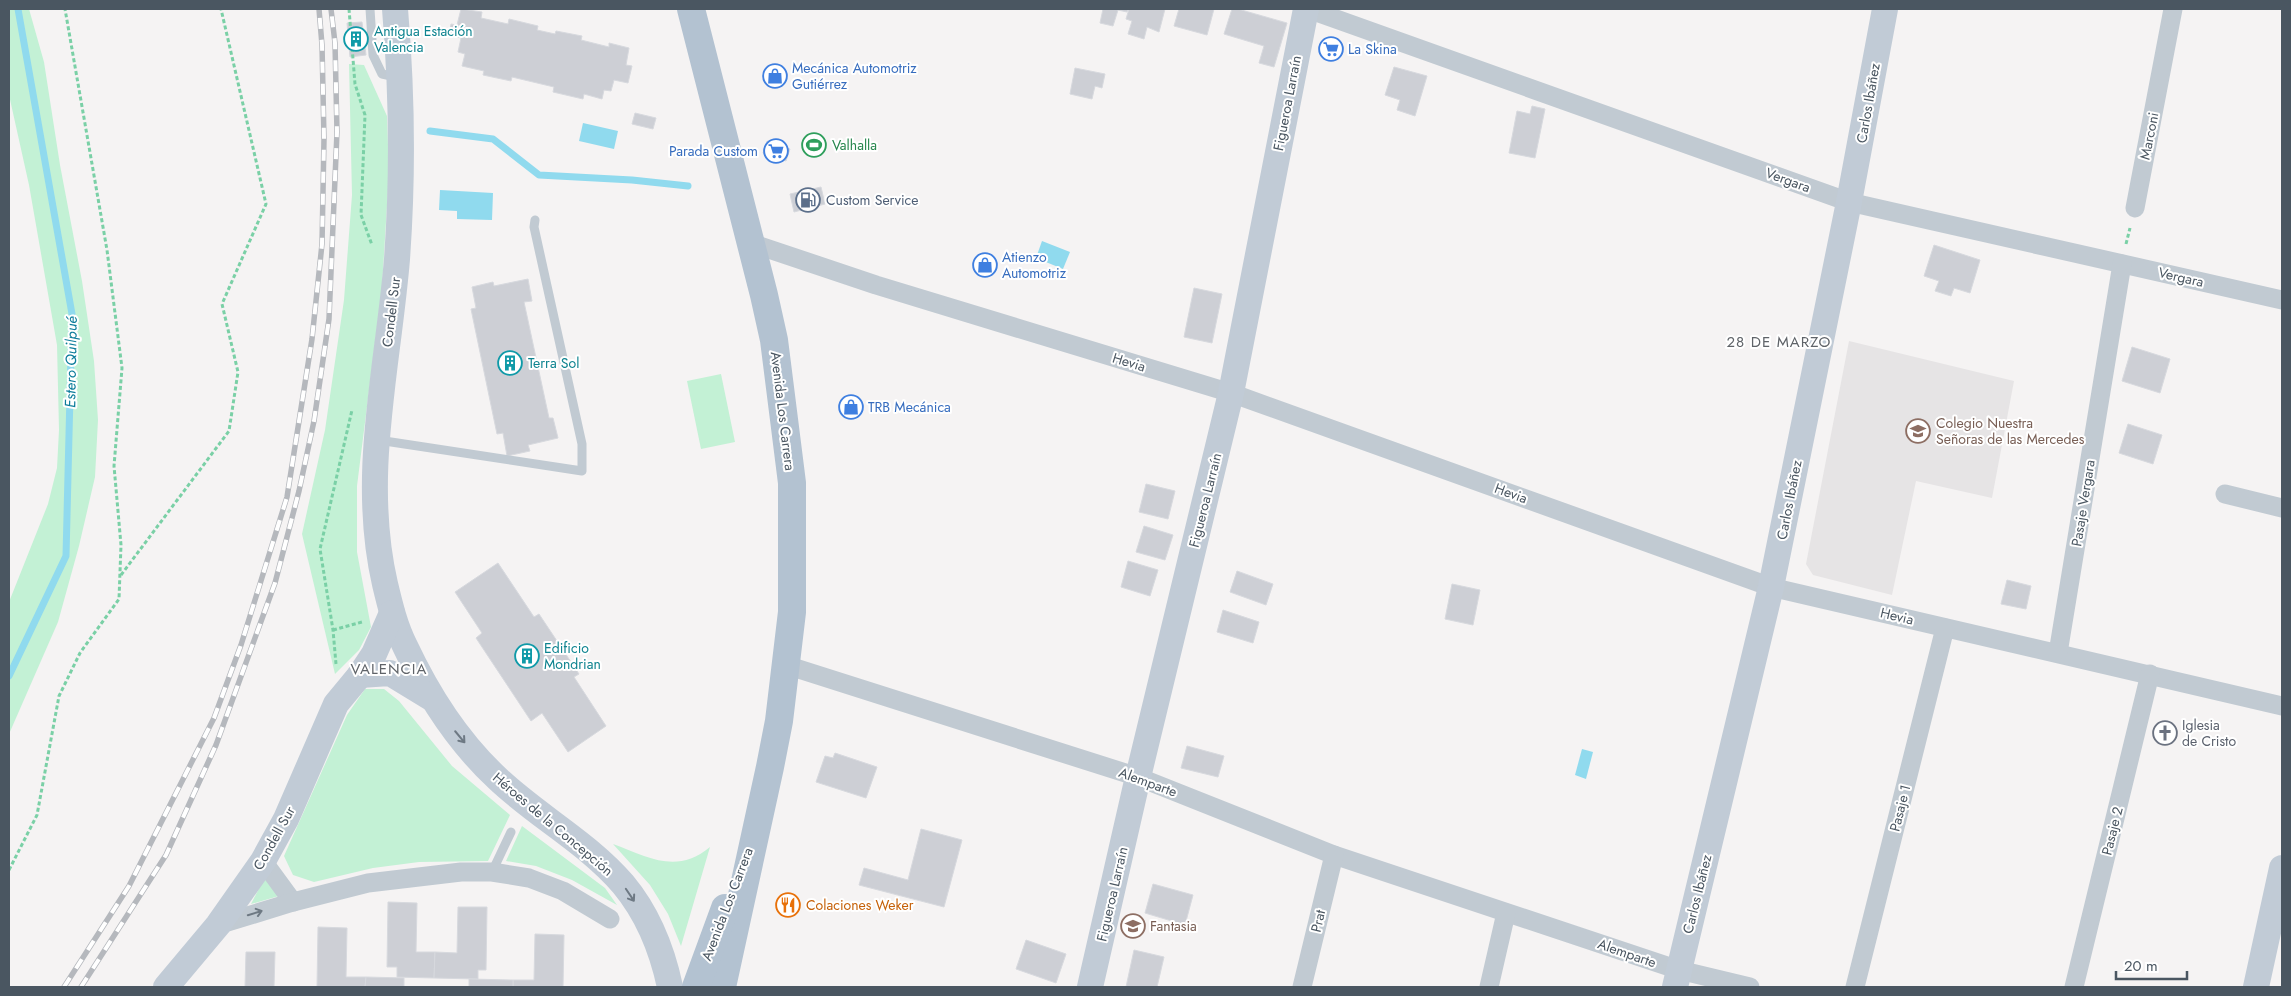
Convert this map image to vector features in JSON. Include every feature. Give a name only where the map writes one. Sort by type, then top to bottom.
[{"type":"main road","name":"Avenida Los Carrera","points":[[690,9],[751,243],[774,340],[792,483],[792,612],[779,721],[722,987]]},
{"type":"main road","name":"Avenida Los Carrera","points":[[696,987],[759,820]]},
{"type":"street","name":"Condell Sur","points":[[395,9],[402,152],[397,258],[376,439],[376,532],[392,613],[404,644],[431,698]]},
{"type":"street","name":"Vergara","points":[[1307,9],[1850,202],[2282,300]]},
{"type":"street","name":"Figueroa Larraín","points":[[1090,987],[1138,777],[1231,393],[1307,9]]},
{"type":"street","name":"Carlos Ibáñez","points":[[1677,979],[1771,587],[1850,202],[1885,9]]},
{"type":"street","name":"Marconi","points":[[2135,208],[2173,9]]},
{"type":"street","name":"Hevia","points":[[751,243],[876,285],[1231,393],[1771,587],[2282,706]]},
{"type":"street","name":"Pasaje Vergara","points":[[2058,653],[2122,264]]},
{"type":"street","points":[[2225,494],[2282,508]]},
{"type":"street","name":"Condell Sur","points":[[166,987],[218,925],[263,861],[286,819],[336,704],[360,675],[374,654],[392,613]]},
{"type":"street","name":"Pasaje 1","points":[[1855,987],[1945,628]]},
{"type":"street","name":"Alemparte","points":[[786,665],[1138,777],[1334,855],[1506,913],[1677,979],[1750,987]]},
{"type":"street","points":[[360,675],[390,673],[431,698]]},
{"type":"street","name":"Pasaje 2","points":[[2074,987],[2150,674]]},
{"type":"street","name":"Héroes de la Concepción","points":[[431,698],[457,734],[497,778],[593,855],[623,884],[648,921],[662,954],[670,987]]},
{"type":"street","name":"Prat","points":[[1302,987],[1334,855]]},
{"type":"street","points":[[263,861],[293,902]]},
{"type":"street","points":[[2256,987],[2282,868]]},
{"type":"street","points":[[218,925],[293,902],[368,883],[461,872],[492,872],[529,878],[563,891],[610,919]]},
{"type":"street","points":[[1489,987],[1506,913]]},
{"type":"lane","points":[[370,9],[373,55],[382,74],[398,78]]},
{"type":"lane","points":[[376,439],[582,471],[582,444],[534,227],[535,220]]},
{"type":"lane","points":[[492,872],[511,832]]},
{"type":"path","points":[[9,870],[37,815],[59,696],[80,653],[119,599],[121,545],[114,466],[122,368],[108,250],[65,9]]},
{"type":"path","points":[[120,577],[229,431],[238,372],[222,304],[266,204],[221,9]]},
{"type":"path","points":[[349,9],[355,84],[365,115],[361,215],[373,247]]},
{"type":"path","points":[[2122,264],[2135,208]]},
{"type":"path","points":[[336,704],[336,650],[320,549],[353,405]]},
{"type":"shaded area","name":"Colegio Nuestra Señoras de las Mercedes","points":[[1849,341],[2014,381],[1992,498],[1916,481],[1892,595],[1813,575],[1806,564]]},
{"type":"green space","points":[[9,9],[29,9],[44,62],[60,165],[82,281],[94,361],[98,420],[95,477],[79,546],[58,622],[9,734],[9,602],[48,504],[57,468],[59,430],[57,345],[29,185],[9,95]]},
{"type":"green space","points":[[349,64],[364,65],[387,116],[389,173],[382,287],[357,486],[357,552],[371,627],[359,650],[335,674],[302,534],[325,430],[344,300],[352,195]]},
{"type":"green space","points":[[721,374],[735,442],[701,449],[687,381]]},
{"type":"green space","points":[[365,689],[384,689],[399,701],[452,766],[510,815],[488,861],[419,862],[373,868],[314,882],[293,875],[284,856],[347,715]]},
{"type":"green space","points":[[522,826],[605,888],[617,905],[572,880],[536,866],[506,861]]},
{"type":"green space","points":[[613,844],[651,858],[674,862],[698,855],[710,847],[681,946],[668,914],[650,885]]},
{"type":"green space","points":[[265,877],[279,896],[251,904]]},
{"type":"water","points":[[583,123],[618,131],[614,149],[579,141]]},
{"type":"water","points":[[440,190],[493,193],[492,220],[457,219],[457,211],[439,210]]},
{"type":"water","points":[[1042,241],[1070,252],[1063,269],[1036,258]]},
{"type":"water","points":[[1582,749],[1593,752],[1586,779],[1575,775]]},
{"type":"building","points":[[461,9],[482,12],[481,18],[508,24],[509,19],[538,26],[537,30],[555,34],[556,31],[582,36],[581,40],[609,47],[609,43],[629,48],[626,65],[632,66],[628,83],[614,80],[611,91],[604,90],[602,99],[584,94],[583,99],[553,92],[554,87],[512,77],[511,81],[483,75],[484,71],[462,66],[465,54],[458,52],[461,38],[449,35],[451,24],[457,25]]},
{"type":"building","points":[[1103,9],[1128,9],[1127,12],[1118,10],[1113,26],[1100,23]]},
{"type":"building","points":[[1129,9],[1165,9],[1159,32],[1147,27],[1144,39],[1128,34],[1132,21],[1126,19]]},
{"type":"building","points":[[1179,9],[1214,9],[1207,35],[1174,26]]},
{"type":"building","points":[[1232,9],[1287,23],[1274,67],[1259,63],[1264,46],[1224,34]]},
{"type":"building","name":"Antigua Estación Valencia","points":[[362,22],[366,55],[350,57],[347,23]]},
{"type":"building","points":[[1394,67],[1427,76],[1415,116],[1397,110],[1400,100],[1385,95]]},
{"type":"building","points":[[1075,68],[1105,74],[1102,88],[1095,86],[1092,99],[1070,94]]},
{"type":"building","points":[[1532,106],[1545,109],[1535,158],[1509,153],[1517,111],[1530,114]]},
{"type":"building","points":[[635,113],[656,118],[653,129],[632,124]]},
{"type":"building","name":"Parada Custom","points":[[767,141],[790,149],[786,161],[763,153]]},
{"type":"building","points":[[821,187],[825,204],[794,212],[790,194]]},
{"type":"building","points":[[1934,245],[1980,260],[1970,293],[1954,288],[1951,296],[1935,291],[1939,281],[1924,276]]},
{"type":"building","name":"Terra Sol","points":[[528,279],[532,301],[524,302],[549,418],[553,418],[558,438],[528,445],[530,451],[507,456],[503,433],[497,434],[471,309],[476,308],[472,287],[493,282],[494,286]]},
{"type":"building","points":[[1194,288],[1222,294],[1212,343],[1184,337]]},
{"type":"building","points":[[2132,347],[2170,359],[2160,393],[2122,381]]},
{"type":"building","points":[[2128,424],[2162,435],[2153,464],[2119,453]]},
{"type":"building","points":[[1146,484],[1175,491],[1168,519],[1139,512]]},
{"type":"building","points":[[1144,526],[1173,535],[1165,560],[1136,552]]},
{"type":"building","points":[[1128,561],[1158,570],[1150,596],[1121,587]]},
{"type":"building","name":"Edificio Mondrian","points":[[498,563],[534,617],[539,614],[579,674],[574,677],[606,726],[568,752],[542,713],[531,721],[476,638],[482,633],[455,592]]},
{"type":"building","points":[[1237,571],[1273,584],[1266,605],[1230,592]]},
{"type":"building","points":[[2007,580],[2031,586],[2026,609],[2001,604]]},
{"type":"building","points":[[1452,584],[1480,590],[1473,625],[1445,619]]},
{"type":"building","points":[[1223,610],[1259,622],[1253,643],[1217,632]]},
{"type":"building","points":[[1187,746],[1224,756],[1218,777],[1181,768]]},
{"type":"building","points":[[835,753],[877,767],[866,798],[816,782],[825,756],[833,758]]},
{"type":"building","points":[[921,829],[962,840],[944,907],[859,885],[864,868],[908,880]]},
{"type":"building","points":[[1153,884],[1193,895],[1185,925],[1145,913]]},
{"type":"building","points":[[388,902],[417,903],[416,952],[435,952],[434,978],[397,977],[397,967],[387,967]]},
{"type":"building","points":[[458,907],[487,907],[486,970],[478,970],[478,979],[434,978],[435,952],[457,953]]},
{"type":"building","points":[[318,927],[347,928],[346,977],[366,977],[365,987],[317,987]]},
{"type":"building","points":[[535,934],[564,935],[563,987],[513,987],[513,980],[534,980]]},
{"type":"building","points":[[1026,940],[1066,954],[1056,983],[1016,969]]},
{"type":"building","points":[[1134,950],[1164,957],[1157,987],[1126,987]]},
{"type":"building","points":[[246,952],[275,952],[274,987],[245,987]]},
{"type":"building","points":[[366,977],[404,978],[404,987],[365,987]]},
{"type":"building","points":[[469,979],[513,980],[513,987],[469,987]]},
{"type":"waterway","name":"Estero Quilpué","points":[[9,676],[66,556],[72,314],[18,9]]},
{"type":"waterway","points":[[430,131],[493,139],[539,175],[632,180],[688,186]]},
{"type":"railway","points":[[64,987],[129,886],[214,718],[241,645],[287,497],[312,339],[322,244],[324,139],[322,45],[319,9]]},
{"type":"railway","points":[[81,987],[166,855],[216,745],[275,583],[299,491],[314,421],[329,319],[337,132],[335,43],[331,9]]},
{"type":"place","name":"Antigua Estación Valencia","points":[[356,39]]},
{"type":"place","name":"La Skina","points":[[1331,49]]},
{"type":"place","name":"Mecánica Automotriz Gutiérrez","points":[[775,76]]},
{"type":"place","name":"Valhalla","points":[[814,145]]},
{"type":"place","name":"Parada Custom","points":[[776,151]]},
{"type":"place","name":"Custom Service","points":[[808,200]]},
{"type":"place","name":"Atienzo Automotriz","points":[[985,265]]},
{"type":"place","name":"Terra Sol","points":[[510,363]]},
{"type":"place","name":"TRB Mecánica","points":[[851,407]]},
{"type":"place","name":"Colegio Nuestra Señoras de las Mercedes","points":[[1918,431]]},
{"type":"place","name":"Edificio Mondrian","points":[[527,656]]},
{"type":"place","name":"Iglesia de Cristo","points":[[2165,733]]},
{"type":"place","name":"Colaciones Weker","points":[[788,905]]},
{"type":"place","name":"Fantasia","points":[[1133,926]]},
{"type":"district","name":"28 DE MARZO","points":[[1779,342]]},
{"type":"district","name":"VALENCIA","points":[[389,669]]}]
